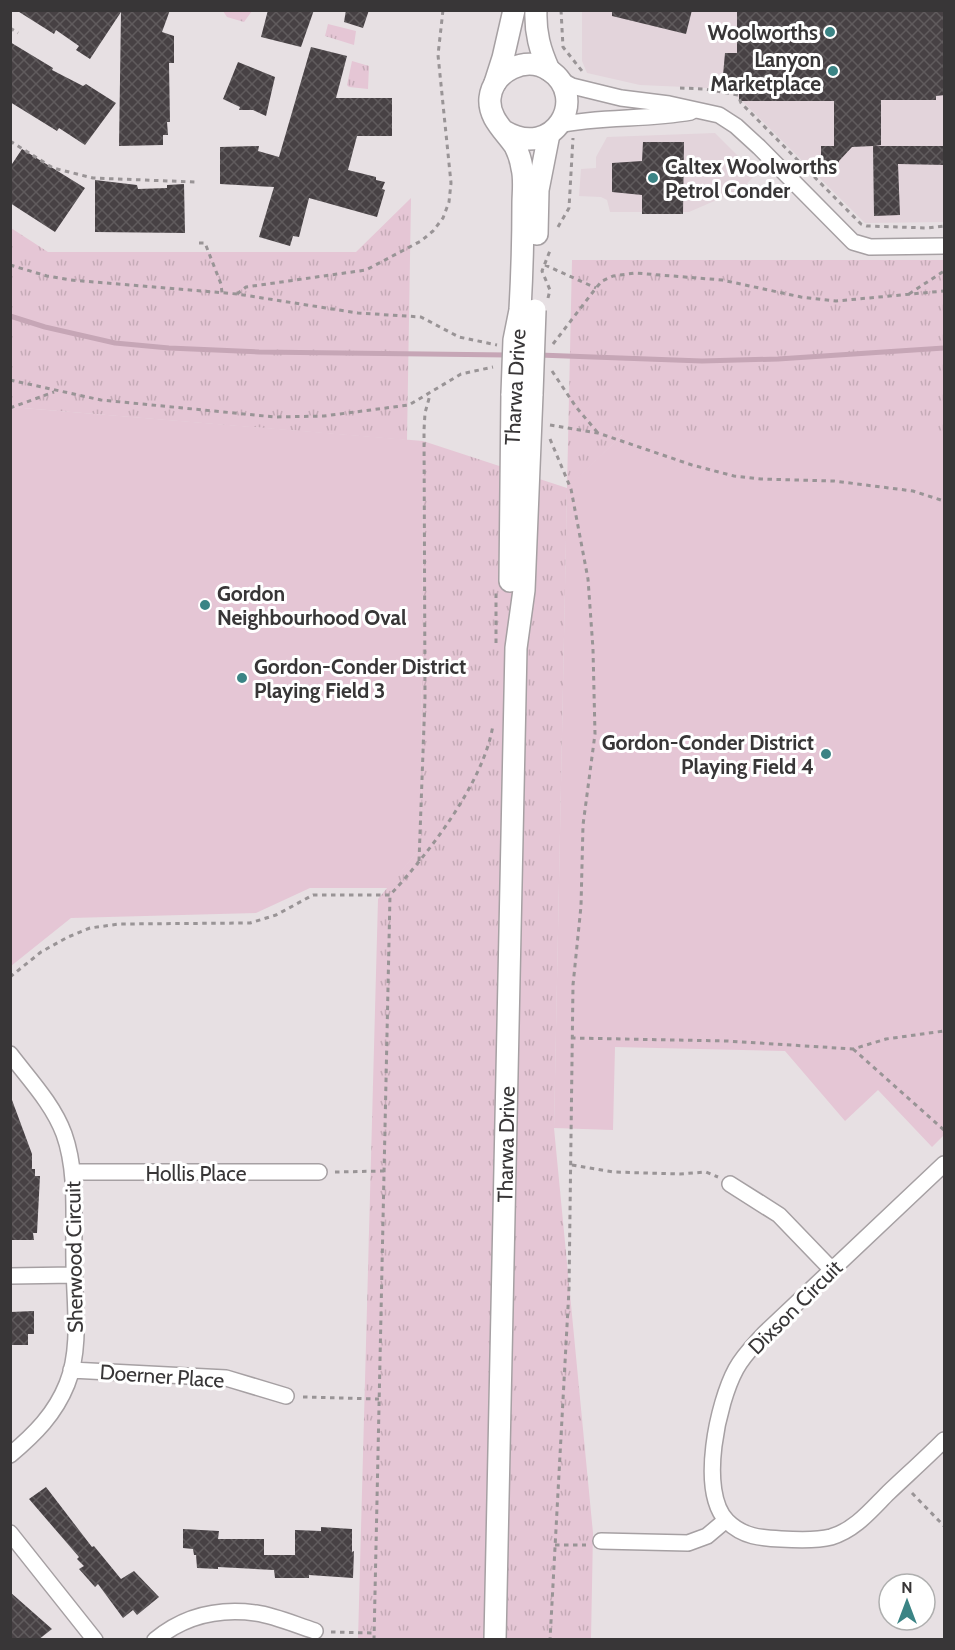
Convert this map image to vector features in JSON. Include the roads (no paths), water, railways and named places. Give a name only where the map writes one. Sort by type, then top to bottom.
[{"type":"main road","points":[[514,10],[503,58],[490,99],[491,111],[496,122],[504,131],[526,140],[538,139],[554,130],[564,115],[567,103],[565,91],[539,50],[536,10]]},
{"type":"main road","points":[[494,86],[501,75],[524,64],[537,65],[554,75]]},
{"type":"main road","name":"Tharwa Drive","points":[[495,1640],[506,648],[524,590],[522,394],[534,307],[538,190],[554,130]]},
{"type":"main road","name":"Tharwa Drive","points":[[504,131],[516,148],[523,170],[523,259],[534,307]]},
{"type":"street","points":[[554,75],[572,86],[612,96],[719,115],[736,126],[853,242],[870,247],[945,246]]},
{"type":"street","points":[[554,130],[585,120],[669,116],[700,111]]},
{"type":"street","name":"Sherwood Circuit","points":[[10,1054],[45,1100],[64,1134],[73,1172],[75,1342],[71,1370],[54,1410],[37,1432],[10,1455]]},
{"type":"street","name":"Dixson Circuit","points":[[726,1520],[718,1507],[714,1492],[714,1446],[723,1398],[736,1369],[744,1356],[765,1334],[945,1164]]},
{"type":"street","name":"Hollis Place","points":[[73,1172],[319,1172]]},
{"type":"street","points":[[730,1184],[779,1215],[831,1270]]},
{"type":"street","points":[[10,1276],[74,1275]]},
{"type":"street","name":"Doerner Place","points":[[71,1370],[226,1378],[286,1396]]},
{"type":"street","points":[[601,1541],[688,1543],[707,1536],[726,1520],[741,1532],[757,1538],[806,1540],[831,1537],[854,1526],[945,1440]]},
{"type":"street","points":[[10,1533],[95,1640]]},
{"type":"street","points":[[155,1640],[197,1616],[225,1611],[258,1613],[315,1631]]},
{"type":"waterway","points":[[10,316],[45,327],[115,343],[169,348],[259,352],[508,355]]},
{"type":"waterway","points":[[539,355],[702,361],[778,359],[944,348]]},
{"type":"place","name":"Woolworths","points":[[830,32]]},
{"type":"place","name":"Lanyon Marketplace","points":[[833,71]]},
{"type":"place","name":"Caltex Woolworths Petrol Conder","points":[[653,178]]},
{"type":"place","name":"Gordon Neighbourhood Oval","points":[[205,605]]},
{"type":"place","name":"Gordon-Conder District Playing Field 3","points":[[242,678]]},
{"type":"place","name":"Gordon-Conder District Playing Field 4","points":[[826,754]]}]
